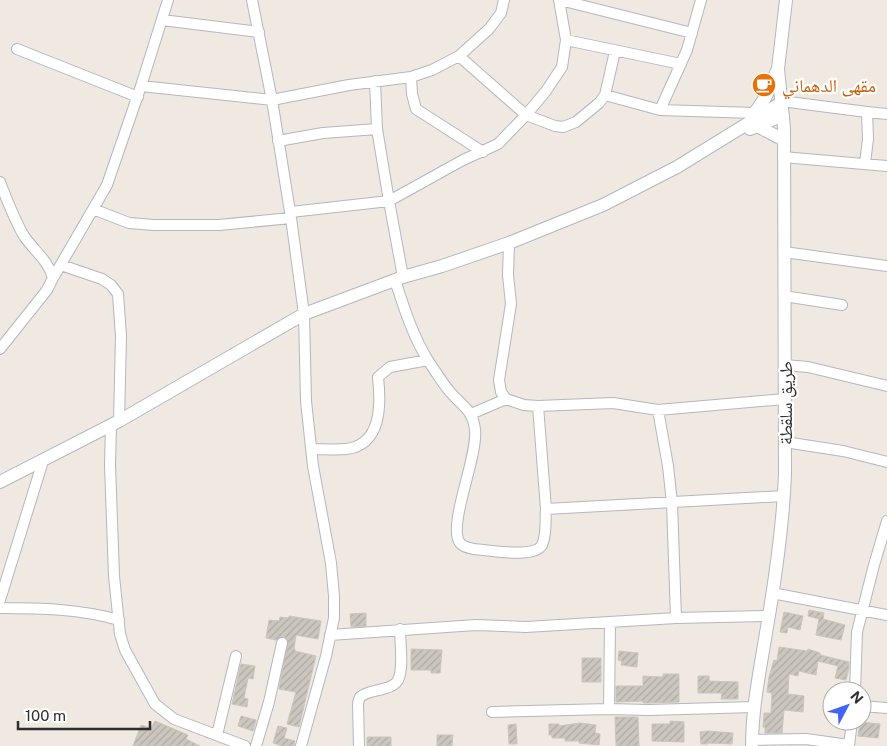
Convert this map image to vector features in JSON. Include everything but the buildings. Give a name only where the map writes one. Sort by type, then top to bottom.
[{"type":"street","points":[[0,349],[47,290],[107,185],[142,86],[168,0]]},
{"type":"street","points":[[252,0],[272,100],[291,215],[304,314],[306,401],[311,449],[331,563],[334,618],[310,719],[301,746]]},
{"type":"street","points":[[142,86],[272,100],[375,81],[411,77],[432,70],[459,56],[489,29],[500,13],[504,0]]},
{"type":"street","points":[[93,209],[129,223],[219,225],[389,201],[463,160],[498,144],[526,115],[546,91],[562,67],[566,40],[560,0],[692,33]]},
{"type":"street","points":[[660,110],[681,64],[701,0]]},
{"type":"street","name":"طريق سلقطة","points":[[752,743],[754,707],[772,594],[784,496],[784,140],[778,64],[778,0]]},
{"type":"street","name":"طريق سلقطة","points":[[778,64],[786,0]]},
{"type":"street","points":[[162,20],[259,32]]},
{"type":"street","points":[[566,40],[681,64]]},
{"type":"street","points":[[17,48],[138,97]]},
{"type":"street","points":[[459,56],[526,115],[555,126],[563,127],[570,126],[589,112],[605,95],[615,51]]},
{"type":"street","points":[[742,127],[756,113],[765,98],[778,64]]},
{"type":"street","points":[[411,77],[412,94],[416,109],[483,152]]},
{"type":"street","points":[[375,81],[377,129],[399,279],[409,321],[428,360],[451,393],[472,414],[475,430],[475,451],[460,502],[457,529],[460,543],[466,548],[532,552],[542,546],[546,509],[538,406]]},
{"type":"street","points":[[605,95],[660,110],[756,113]]},
{"type":"street","points":[[722,141],[758,126],[782,106]]},
{"type":"street","points":[[0,482],[115,423],[304,314],[399,279],[509,243],[603,205],[646,184],[722,141],[742,127],[782,106],[887,114]]},
{"type":"street","points":[[865,163],[868,138],[867,112]]},
{"type":"street","points":[[758,126],[784,140]]},
{"type":"street","points":[[278,140],[324,133],[377,129]]},
{"type":"street","points":[[783,157],[887,166]]},
{"type":"street","points":[[0,182],[24,236],[50,267],[53,278]]},
{"type":"street","points":[[509,243],[508,274],[511,304],[499,380],[501,392],[506,399],[524,405],[613,403],[658,410],[785,399]]},
{"type":"street","points":[[784,252],[887,266]]},
{"type":"street","points":[[61,265],[102,279],[111,285],[118,294],[121,336],[110,465],[114,576],[120,634],[125,650],[155,704],[174,719],[245,746]]},
{"type":"street","points":[[784,296],[842,305]]},
{"type":"street","points":[[311,449],[348,449],[362,444],[376,427],[379,415],[378,377],[390,367],[428,360]]},
{"type":"street","points":[[785,365],[808,366],[887,386]]},
{"type":"street","points":[[472,414],[506,399]]},
{"type":"street","points":[[658,410],[668,466],[672,503],[676,618]]},
{"type":"street","points":[[785,442],[843,451],[887,462]]},
{"type":"street","points":[[0,600],[43,461]]},
{"type":"street","points":[[546,509],[784,496]]},
{"type":"street","points":[[855,681],[858,632],[887,521]]},
{"type":"street","points":[[772,594],[863,609],[887,615]]},
{"type":"street","points":[[0,608],[67,610],[96,613],[119,620]]},
{"type":"street","points":[[330,634],[476,625],[526,627],[676,618],[768,616]]},
{"type":"street","points":[[609,709],[610,622]]},
{"type":"street","points":[[359,746],[358,703],[360,696],[387,688],[395,684],[399,679],[401,671],[400,629]]},
{"type":"street","points":[[256,746],[282,643]]},
{"type":"street","points":[[217,736],[236,656]]},
{"type":"street","points":[[492,712],[754,707]]},
{"type":"street","points":[[872,707],[887,708]]},
{"type":"street","points":[[752,743],[806,739],[849,745],[851,731]]},
{"type":"place","name":"مقهى الدهماني","points":[[764,85]]}]
